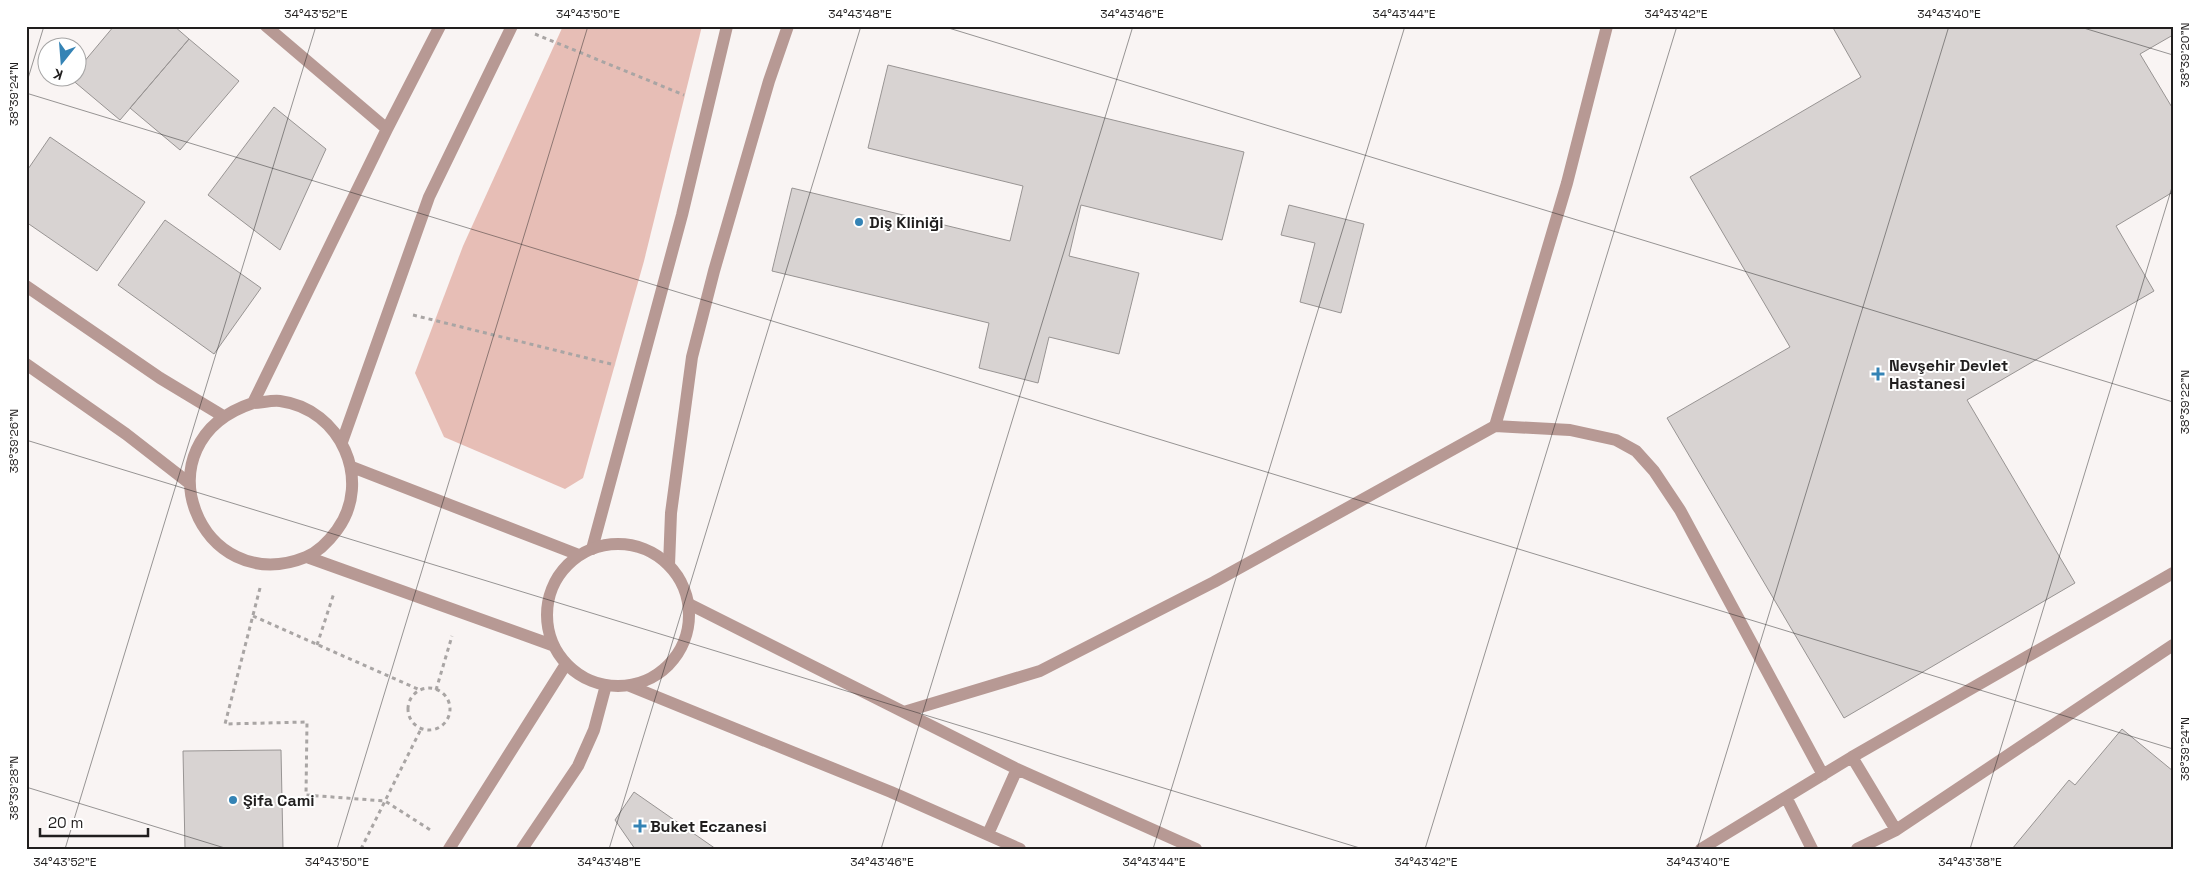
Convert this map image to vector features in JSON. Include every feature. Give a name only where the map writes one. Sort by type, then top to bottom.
[{"type":"street","points":[[266,26],[387,129]]},
{"type":"street","points":[[253,403],[387,129],[440,26]]},
{"type":"street","points":[[342,442],[429,197],[512,26]]},
{"type":"street","points":[[592,548],[682,214],[727,26]]},
{"type":"street","points":[[668,564],[670,513],[692,357],[714,271],[769,81],[788,26]]},
{"type":"street","points":[[1495,426],[1567,183],[1607,26]]},
{"type":"street","points":[[26,286],[160,378],[223,416]]},
{"type":"street","points":[[26,364],[126,434],[189,484]]},
{"type":"street","points":[[279,401],[304,408],[326,422],[342,442],[352,467],[353,494],[345,519],[329,541],[307,557],[281,564],[253,563],[228,552],[207,534],[194,510],[189,484],[191,464],[198,446],[209,430],[223,416],[237,408],[253,403],[279,401]]},
{"type":"street","points":[[904,712],[1040,671],[1214,582],[1495,426],[1570,430],[1616,440],[1636,451],[1654,470],[1680,510],[1823,775]]},
{"type":"street","points":[[352,467],[579,555]]},
{"type":"street","points":[[630,686],[651,679],[668,666],[682,648],[689,627],[689,604],[682,583],[668,564],[652,552],[632,545],[612,544],[592,548],[579,555],[564,568],[552,585],[548,598],[547,625],[552,645],[566,664],[584,678],[606,685],[630,686],[882,788],[1020,849]]},
{"type":"street","points":[[307,557],[552,645]]},
{"type":"street","points":[[1701,849],[1852,757],[2173,574]]},
{"type":"street","points":[[689,604],[1017,768],[1196,849]]},
{"type":"street","points":[[1857,849],[1896,830],[2173,645]]},
{"type":"street","points":[[450,846],[566,664]]},
{"type":"street","points":[[522,849],[578,766],[594,730],[606,685]]},
{"type":"street","points":[[1852,757],[1896,830]]},
{"type":"street","points":[[988,834],[1017,768]]},
{"type":"street","points":[[1786,797],[1812,849]]},
{"type":"path","points":[[533,34],[708,105]]},
{"type":"path","points":[[389,309],[640,372]]},
{"type":"path","points":[[267,564],[225,724],[306,722],[306,795],[385,801],[450,846]]},
{"type":"path","points":[[317,645],[341,569]]},
{"type":"path","points":[[436,690],[460,611]]},
{"type":"path","points":[[253,616],[420,690]]},
{"type":"path","points":[[430,688],[436,690],[447,699],[450,708],[448,719],[441,727],[431,730],[421,729],[413,722],[408,711],[411,699],[420,690],[430,688]]},
{"type":"path","points":[[361,849],[421,729]]},
{"type":"shaded area","points":[[563,26],[702,26],[644,261],[583,478],[565,489],[444,437],[415,373],[463,246]]},
{"type":"building","points":[[114,26],[174,26],[189,39],[120,120],[82,88],[88,88],[88,57]]},
{"type":"building","name":"Nevşehir Devlet Hastanesi","points":[[1832,26],[2173,26],[2173,35],[2140,54],[2173,109],[2173,192],[2116,226],[2154,291],[1967,400],[2075,583],[1844,718],[1667,418],[1790,347],[1690,177],[1861,77]]},
{"type":"building","points":[[189,39],[239,81],[180,150],[130,108]]},
{"type":"building","name":"Diş Kliniği","points":[[888,65],[1244,152],[1222,240],[1081,205],[1069,256],[1139,273],[1119,354],[1049,337],[1038,383],[979,368],[989,323],[772,271],[792,188],[1010,241],[1023,186],[868,148]]},
{"type":"building","points":[[274,107],[326,149],[280,250],[208,195]]},
{"type":"building","points":[[50,137],[145,202],[97,271],[26,222],[26,172]]},
{"type":"building","points":[[1289,205],[1364,224],[1341,313],[1300,302],[1315,243],[1281,235]]},
{"type":"building","points":[[165,220],[261,288],[214,354],[118,285]]},
{"type":"building","points":[[2122,729],[2173,771],[2173,849],[2012,849],[2069,780],[2075,785]]},
{"type":"building","name":"Şifa Cami","points":[[281,750],[283,849],[185,849],[183,751]]},
{"type":"building","points":[[634,792],[716,849],[635,849],[615,820]]},
{"type":"place","name":"Diş Kliniği","points":[[859,222]]},
{"type":"place","name":"Nevşehir Devlet Hastanesi","points":[[1878,374]]},
{"type":"place","name":"Şifa Cami","points":[[233,800]]},
{"type":"place","name":"Buket Eczanesi","points":[[640,826]]}]
